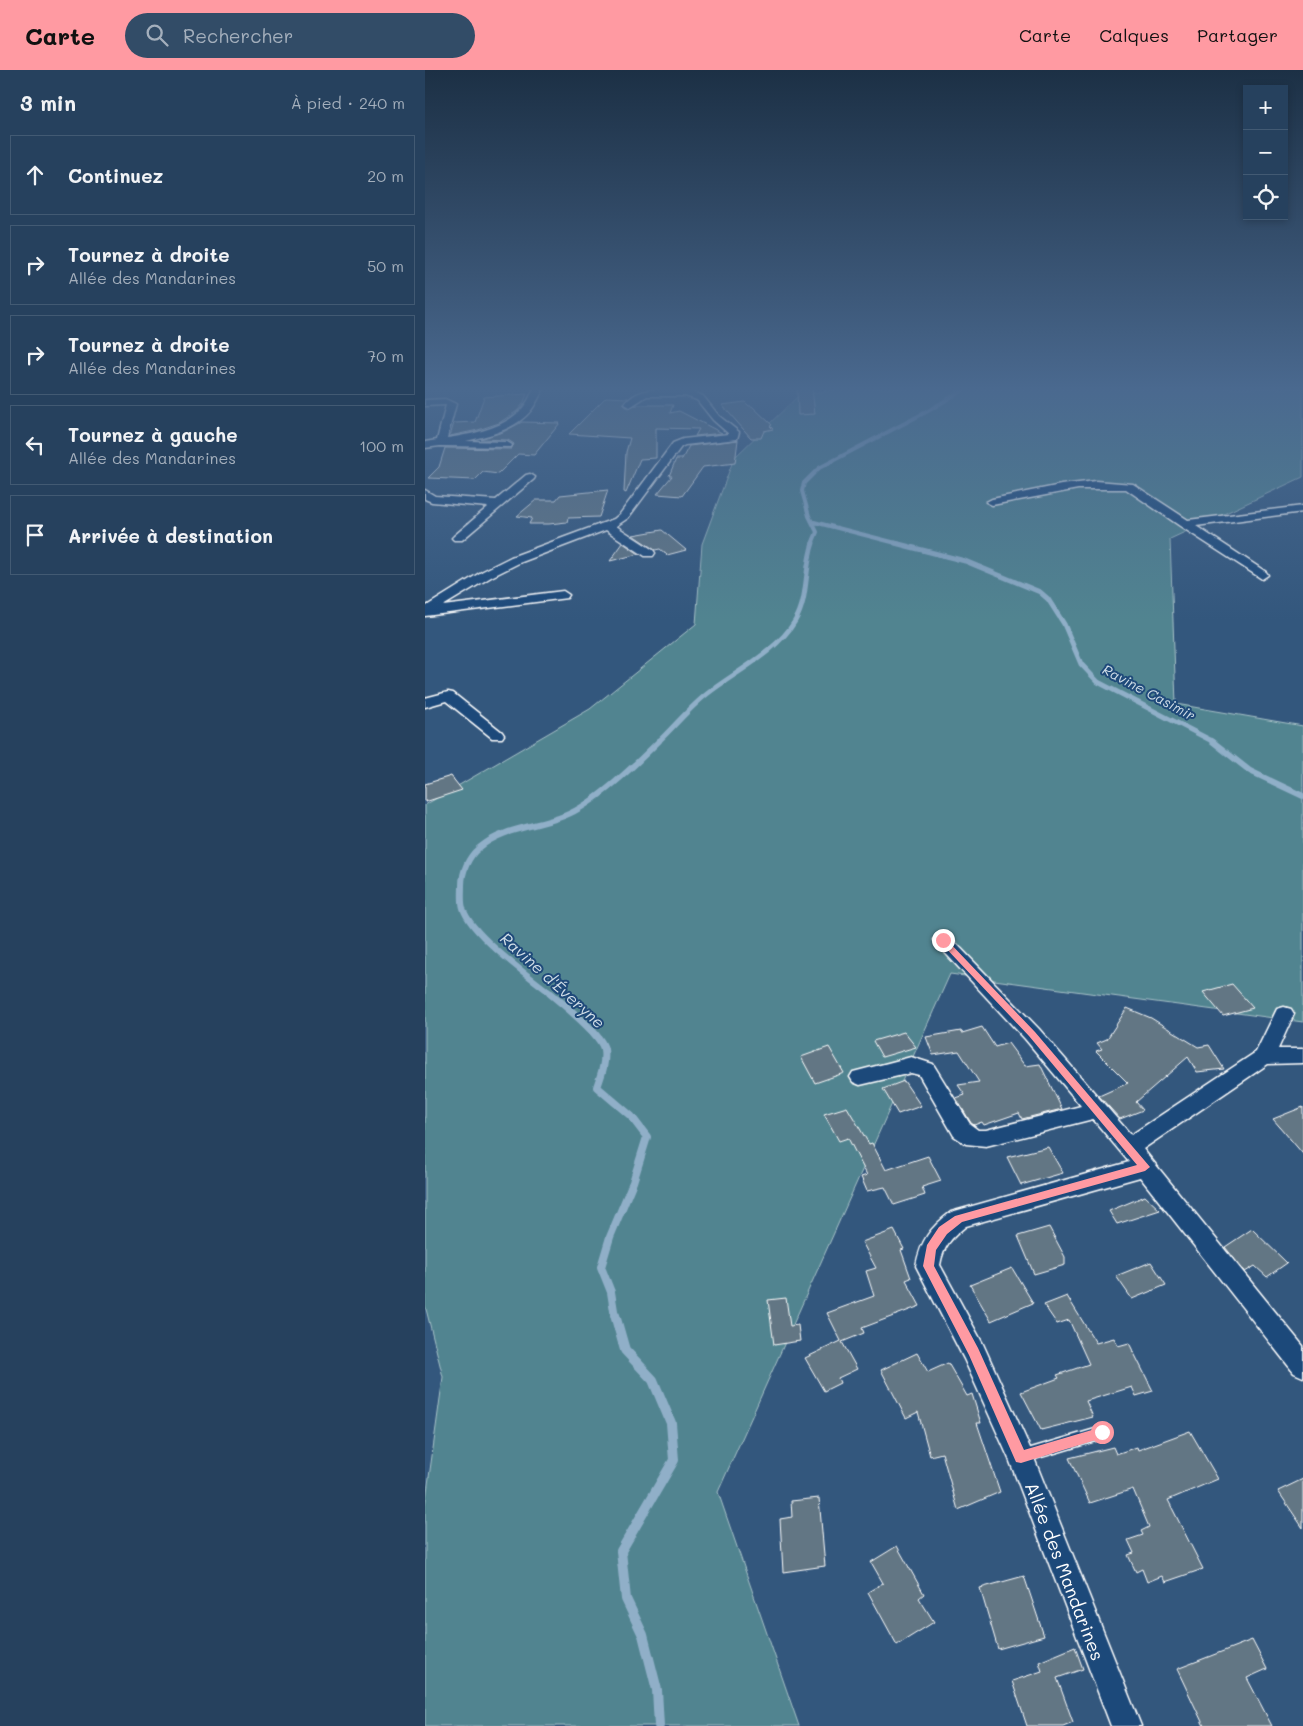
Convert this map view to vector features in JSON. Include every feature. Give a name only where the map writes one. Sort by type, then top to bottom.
[{"type":"street","points":[[425,612],[487,574],[515,560],[543,548],[608,526],[625,516],[662,465]]},
{"type":"street","points":[[458,538],[530,477]]},
{"type":"street","points":[[992,502],[1113,484],[1129,486],[1262,575]]},
{"type":"street","points":[[425,493],[432,499],[498,504]]},
{"type":"street","points":[[1184,524],[1303,509]]},
{"type":"street","points":[[608,526],[649,553]]},
{"type":"street","points":[[425,612],[563,595]]},
{"type":"street","points":[[425,703],[449,696],[497,735]]},
{"type":"street","points":[[943,940],[1032,1034],[1129,1147],[1303,1365]]},
{"type":"street","points":[[1129,1147],[1264,1056],[1284,1014]]},
{"type":"street","points":[[1264,1056],[1303,1056]]},
{"type":"street","points":[[861,1077],[911,1065],[926,1069],[962,1130],[974,1138],[986,1138],[1097,1110]]},
{"type":"street","name":"Allée des Mandarines","points":[[1126,1726],[1021,1457],[974,1352],[928,1266],[931,1249],[943,1231],[959,1219],[1145,1167]]},
{"type":"lane","points":[[1021,1457],[1102,1432]]},
{"type":"green space","points":[[731,465],[1303,465],[1303,477],[1170,539],[1176,704],[1303,726],[1303,1022],[950,974],[718,1492],[799,1726],[425,1726],[425,1506],[443,1377],[425,1305],[425,805],[590,709],[696,624],[702,544]]},
{"type":"building","points":[[440,465],[507,465],[498,474],[483,472],[475,480],[428,478]]},
{"type":"building","points":[[625,465],[637,465],[626,493],[624,492]]},
{"type":"building","points":[[673,465],[717,465],[703,467],[682,496],[657,494],[672,476],[669,476]]},
{"type":"building","points":[[608,490],[599,517],[568,518],[567,522],[529,524],[532,518],[517,516],[536,500],[556,500],[560,495]]},
{"type":"building","points":[[662,530],[686,550],[667,555],[660,549],[655,550],[633,535]]},
{"type":"building","points":[[623,543],[639,554],[610,561]]},
{"type":"building","points":[[451,776],[462,790],[425,802],[425,784]]},
{"type":"building","points":[[1232,984],[1253,1008],[1223,1016],[1203,992]]},
{"type":"building","points":[[1127,1008],[1151,1018],[1198,1047],[1209,1045],[1224,1069],[1197,1072],[1188,1057],[1136,1102],[1143,1110],[1120,1119],[1099,1096],[1128,1083],[1096,1051],[1102,1049],[1097,1043],[1107,1039]]},
{"type":"building","points":[[982,1027],[995,1047],[1008,1043],[1025,1066],[1040,1064],[1062,1109],[1022,1119],[1019,1113],[984,1125],[982,1122],[974,1125],[971,1123],[956,1098],[965,1095],[958,1085],[979,1082],[959,1051],[933,1055],[926,1037],[961,1031],[962,1033]]},
{"type":"building","points":[[904,1032],[916,1047],[882,1057],[873,1041]]},
{"type":"building","points":[[829,1047],[844,1073],[815,1083],[801,1057]]},
{"type":"building","points":[[904,1081],[921,1106],[898,1114],[883,1089]]},
{"type":"building","points":[[847,1107],[869,1144],[872,1143],[886,1170],[928,1156],[941,1181],[922,1187],[925,1195],[894,1205],[885,1187],[867,1191],[861,1177],[867,1175],[848,1138],[839,1141],[824,1114]]},
{"type":"building","points":[[1303,1107],[1303,1154],[1273,1119]]},
{"type":"building","points":[[1048,1147],[1063,1173],[1021,1185],[1007,1157]]},
{"type":"building","points":[[1145,1196],[1160,1210],[1117,1224],[1109,1211]]},
{"type":"building","points":[[1049,1227],[1065,1257],[1065,1265],[1034,1274],[1018,1236]]},
{"type":"building","points":[[1252,1229],[1287,1263],[1267,1277],[1255,1266],[1245,1272],[1225,1247]]},
{"type":"building","points":[[894,1230],[904,1249],[901,1250],[911,1278],[906,1280],[920,1306],[862,1328],[864,1333],[842,1342],[857,1369],[838,1378],[840,1383],[824,1391],[805,1358],[841,1341],[827,1313],[874,1296],[866,1271],[876,1268],[862,1242]]},
{"type":"building","points":[[1151,1262],[1166,1285],[1132,1299],[1116,1276]]},
{"type":"building","points":[[1012,1268],[1033,1303],[991,1321],[970,1285]]},
{"type":"building","points":[[1067,1296],[1096,1343],[1114,1338],[1118,1346],[1129,1343],[1153,1391],[1136,1396],[1132,1387],[1086,1401],[1093,1417],[1041,1430],[1021,1392],[1059,1378],[1057,1375],[1089,1364],[1069,1320],[1057,1324],[1044,1305]]},
{"type":"building","points":[[786,1298],[790,1326],[798,1325],[800,1341],[774,1345],[768,1300]]},
{"type":"building","points":[[917,1353],[928,1372],[948,1363],[967,1396],[972,1394],[981,1423],[977,1423],[1000,1492],[958,1510],[942,1453],[930,1456],[918,1412],[906,1418],[881,1370]]},
{"type":"building","points":[[1190,1431],[1218,1479],[1168,1500],[1203,1569],[1165,1582],[1162,1576],[1147,1582],[1142,1569],[1136,1572],[1128,1555],[1134,1553],[1128,1540],[1143,1535],[1141,1531],[1149,1527],[1133,1489],[1090,1503],[1069,1458],[1113,1447],[1116,1454],[1137,1447],[1138,1450]]},
{"type":"building","points":[[1303,1479],[1303,1528],[1278,1491]]},
{"type":"building","points":[[819,1498],[825,1566],[783,1572],[780,1519],[792,1517],[791,1501]]},
{"type":"building","points":[[897,1546],[924,1594],[919,1598],[934,1622],[897,1645],[868,1592],[883,1583],[871,1562]]},
{"type":"building","points":[[1024,1576],[1044,1636],[998,1649],[980,1588]]},
{"type":"building","points":[[1252,1640],[1267,1669],[1247,1678],[1272,1726],[1204,1726],[1177,1669]]},
{"type":"building","points":[[1075,1647],[1083,1669],[1057,1678],[1073,1722],[1063,1726],[1027,1726],[1012,1681],[1042,1671],[1039,1662]]},
{"type":"waterway","points":[[812,544],[817,532],[809,516],[802,491],[804,483],[824,465]]},
{"type":"waterway","name":"Ravine Casimir","points":[[814,522],[900,544]]},
{"type":"waterway","name":"Ravine d'Éveryne","points":[[659,741],[700,699],[767,652],[787,632],[795,621],[802,603],[813,543]]},
{"type":"waterway","name":"Ravine Casimir","points":[[895,543],[965,561],[1040,592],[1048,599],[1064,624],[1081,664],[1098,682],[1214,742]]},
{"type":"waterway","name":"Ravine d'Éveryne","points":[[553,995],[502,955],[468,919],[462,900],[462,880],[466,865],[479,848],[488,841],[509,832],[564,816],[589,803],[614,783],[659,741]]},
{"type":"waterway","name":"Ravine Casimir","points":[[1212,741],[1250,771],[1303,796]]},
{"type":"waterway","name":"Ravine d'Éveryne","points":[[551,994],[596,1035],[604,1049],[603,1069],[597,1087],[631,1116],[647,1137],[633,1182],[610,1237],[601,1267],[611,1292],[615,1317]]},
{"type":"waterway","name":"Ravine d'Éveryne","points":[[615,1315],[625,1350],[653,1380],[671,1423],[674,1460],[621,1551],[626,1599],[643,1635],[657,1690],[659,1726]]},
{"type":"route","points":[[943,940],[1032,1034],[1145,1167],[959,1219],[943,1231],[931,1249],[928,1266],[934,1281],[974,1352],[1021,1457],[1102,1432]]}]
